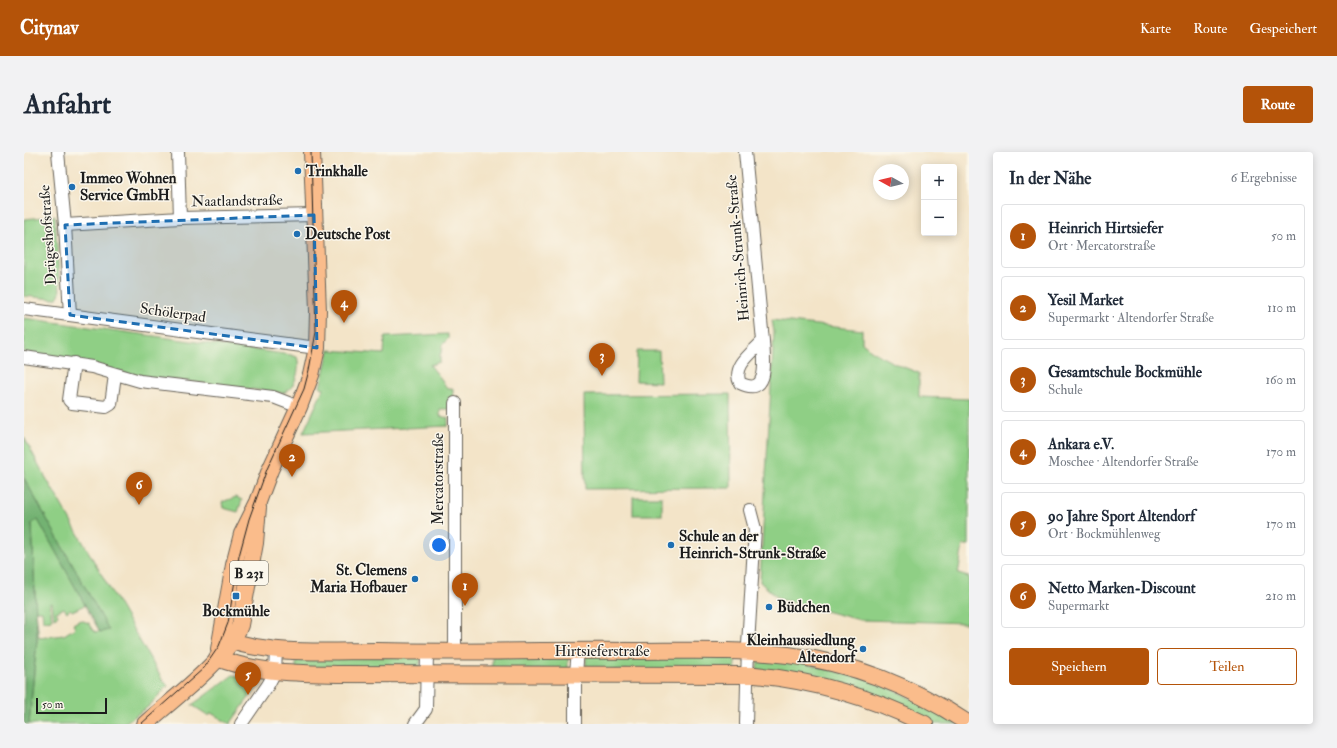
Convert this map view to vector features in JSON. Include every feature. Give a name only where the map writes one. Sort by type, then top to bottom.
[{"type":"main road","name":"B 231","points":[[145,724],[217,658],[227,640],[240,625],[255,543],[258,502],[270,470],[299,406],[311,375],[317,348],[318,304],[312,152]]},
{"type":"main road","name":"Hirtsieferstraße","points":[[227,640],[251,647],[276,650],[427,652],[578,650],[748,652],[789,655],[824,662],[880,678],[936,703],[969,724]]},
{"type":"main road","name":"Hirtsieferstraße","points":[[217,658],[240,665],[275,672],[427,675],[747,675],[789,678],[819,684],[875,701],[902,719],[925,724]]},
{"type":"street","name":"Drügeshofstraße","points":[[58,152],[65,225],[70,315]]},
{"type":"street","points":[[178,152],[180,218]]},
{"type":"street","name":"Heinrich-Strunk-Straße","points":[[745,152],[763,341],[764,371],[761,381],[753,388],[749,388],[740,383],[737,373],[739,368],[763,341]]},
{"type":"street","name":"Naatlandstraße","points":[[65,225],[180,218],[314,215]]},
{"type":"street","name":"Schölerpad","points":[[24,309],[317,348]]},
{"type":"street","points":[[24,357],[92,366],[115,375],[140,381],[273,397],[299,406]]},
{"type":"street","points":[[74,363],[69,400],[72,403],[106,407],[110,404],[115,375]]},
{"type":"street","name":"Mercatorstraße","points":[[455,402],[455,652]]},
{"type":"street","points":[[746,724],[748,652],[755,529],[750,510]]},
{"type":"street","points":[[241,724],[268,685],[275,672],[276,650]]},
{"type":"street","points":[[575,724],[578,650]]},
{"type":"street","points":[[415,724],[426,709],[427,652]]},
{"type":"highlighted area","points":[[314,215],[317,348],[70,315],[65,225]]},
{"type":"green space","points":[[55,216],[60,293],[57,298],[53,299],[24,296],[24,219]]},
{"type":"green space","points":[[24,318],[291,355],[297,357],[298,367],[296,378],[291,388],[283,393],[133,375],[24,352]]},
{"type":"green space","points":[[772,320],[862,330],[862,343],[868,348],[889,361],[919,373],[919,397],[969,399],[969,545],[963,545],[958,574],[969,577],[967,623],[860,620],[779,599],[760,582],[774,332]]},
{"type":"green space","points":[[448,334],[448,339],[441,346],[443,348],[440,355],[440,362],[430,365],[446,387],[453,389],[452,409],[440,409],[440,416],[448,418],[448,426],[303,433],[324,388],[320,387],[329,350],[384,354],[385,337]]},
{"type":"green space","points":[[637,351],[659,351],[660,382],[636,381]]},
{"type":"green space","points":[[730,394],[731,488],[585,489],[584,395]]},
{"type":"green space","points":[[24,437],[163,681],[168,685],[148,707],[123,724],[29,724],[37,640],[32,523],[38,519],[86,605],[72,611],[70,609],[67,612],[64,608],[56,612],[58,616],[54,618],[52,603],[50,603],[52,620],[43,621],[42,611],[36,611],[39,638],[64,635],[75,628],[73,624],[80,620],[89,623],[95,632],[108,630],[24,478]]},
{"type":"green space","points":[[24,478],[109,630],[100,632],[38,520],[32,523],[37,640],[29,724],[24,724]]},
{"type":"green space","points":[[236,497],[242,500],[238,512],[223,508],[222,502]]},
{"type":"green space","points":[[633,497],[662,497],[662,515],[633,515]]},
{"type":"green space","points":[[586,655],[735,655],[735,670],[586,671]]},
{"type":"green space","points":[[296,656],[421,656],[419,670],[296,670]]},
{"type":"green space","points":[[492,656],[568,656],[568,670],[492,670]]},
{"type":"green space","points":[[758,657],[786,659],[876,681],[963,724],[935,724],[924,718],[757,670]]},
{"type":"green space","points":[[233,675],[261,681],[230,724],[211,713],[209,716],[192,705]]},
{"type":"tram line","points":[[141,724],[204,668],[219,646],[228,623],[239,556],[249,519],[267,469],[304,389],[316,332],[311,152]]},
{"type":"place","name":"Trinkhalle","points":[[298,171]]},
{"type":"place","name":"Immeo Wohnen Service GmbH","points":[[72,187]]},
{"type":"place","name":"Deutsche Post","points":[[297,234]]},
{"type":"place","name":"Ankara e.V.","points":[[344,323]]},
{"type":"place","name":"Gesamtschule Bockmühle","points":[[602,376]]},
{"type":"place","name":"Yesil Market","points":[[292,477]]},
{"type":"place","name":"Netto Marken-Discount","points":[[139,505]]},
{"type":"place","name":"Schule an der Heinrich-Strunk-Straße","points":[[671,545]]},
{"type":"place","name":"St. Clemens Maria Hofbauer","points":[[415,579]]},
{"type":"place","name":"Bockmühle","points":[[236,596]]},
{"type":"place","name":"Heinrich Hirtsiefer","points":[[465,606]]},
{"type":"place","name":"Büdchen","points":[[769,607]]},
{"type":"place","name":"Kleinhaussiedlung Altendorf","points":[[863,649]]},
{"type":"place","name":"90 Jahre Sport Altendorf","points":[[248,695]]}]
